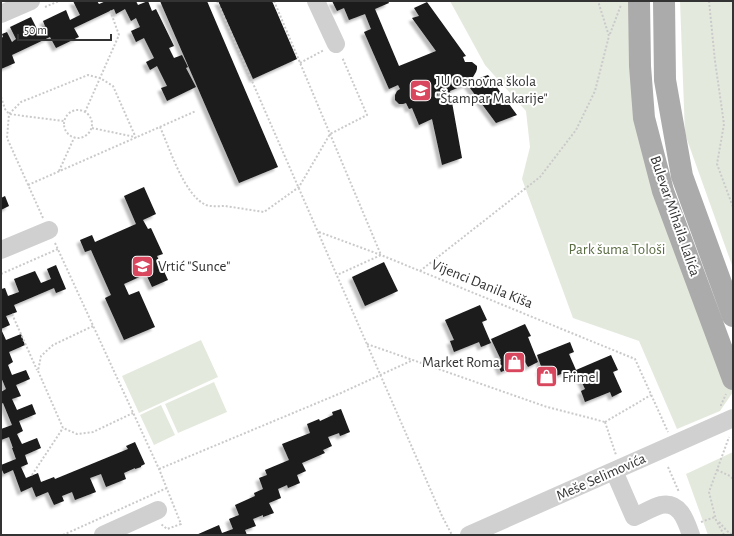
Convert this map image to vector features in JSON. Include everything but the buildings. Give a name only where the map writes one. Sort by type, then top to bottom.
[{"type":"main road","name":"Bulevar Mihaila Lalića","points":[[639,1],[640,66],[644,118],[663,191],[733,379]]},
{"type":"main road","name":"Bulevar Mihaila Lalića","points":[[664,1],[665,80],[682,176],[733,316]]},
{"type":"street","points":[[1,14],[31,1]]},
{"type":"street","points":[[316,1],[336,44]]},
{"type":"street","points":[[1,250],[49,230]]},
{"type":"street","name":"Meše Selimovića","points":[[476,533],[674,444],[731,426]]},
{"type":"street","points":[[617,470],[634,517],[661,505],[670,505],[677,508],[696,529]]},
{"type":"street","points":[[103,535],[158,510]]},
{"type":"path","points":[[217,1],[442,516],[452,535]]},
{"type":"path","points":[[274,1],[381,255],[337,275]]},
{"type":"path","points":[[598,1],[609,36]]},
{"type":"path","points":[[420,271],[540,178],[576,130],[594,91],[609,36],[623,1]]},
{"type":"path","points":[[709,1],[715,61],[724,124],[717,164],[733,207]]},
{"type":"path","points":[[85,112],[119,35],[110,10]]},
{"type":"path","points":[[160,127],[177,168],[197,200],[208,206],[223,206],[264,212],[299,187],[330,134],[367,115],[336,44],[300,63]]},
{"type":"path","points":[[136,138],[112,86],[100,78],[88,76],[22,102],[9,114],[7,138],[159,469],[413,360]]},
{"type":"path","points":[[1,97],[5,109],[9,114],[64,121]]},
{"type":"path","points":[[74,110],[85,112],[90,116],[92,128],[86,136],[74,138],[66,131],[64,126],[66,116],[74,110]]},
{"type":"path","points":[[28,185],[196,112]]},
{"type":"path","points":[[92,128],[136,138]]},
{"type":"path","points":[[58,172],[74,138]]},
{"type":"path","name":"Vijenci Danila Kiša","points":[[318,232],[381,255],[635,359],[652,395]]},
{"type":"path","points":[[1,274],[58,249]]},
{"type":"path","points":[[12,314],[63,428],[77,434],[93,432],[133,413]]},
{"type":"path","points":[[38,371],[41,356],[53,345],[93,326]]},
{"type":"path","points":[[367,344],[547,407],[605,422],[652,395],[674,444]]},
{"type":"path","points":[[605,422],[617,470]]},
{"type":"path","points":[[725,535],[715,518],[709,492],[731,426]]},
{"type":"path","points":[[32,475],[63,428]]},
{"type":"path","points":[[668,467],[680,496]]},
{"type":"path","points":[[717,470],[733,479]]},
{"type":"path","points":[[64,535],[167,488]]},
{"type":"path","points":[[696,529],[715,518]]},
{"type":"path","points":[[715,518],[733,535]]},
{"type":"path","points":[[725,535],[727,530]]},
{"type":"green space","name":"Park šuma Tološi","points":[[450,1],[632,1],[632,53],[733,386],[733,392],[720,411],[677,429],[639,341],[573,318],[522,179],[530,147],[526,111],[485,65]]},
{"type":"green space","points":[[680,1],[733,1],[733,268],[685,134]]},
{"type":"green space","points":[[201,340],[218,377],[139,413],[122,376]]},
{"type":"green space","points":[[214,382],[227,412],[178,433],[165,404]]},
{"type":"green space","points":[[161,405],[175,435],[154,445],[140,415]]},
{"type":"green space","points":[[733,452],[733,535],[708,535],[686,474]]},
{"type":"place","name":"JU Osnovna škola \"Štampar Makarije\"","points":[[421,90]]},
{"type":"place","name":"Vrtić \"Sunce\"","points":[[143,266]]},
{"type":"place","name":"Market Roma","points":[[515,362]]},
{"type":"place","name":"Frimel","points":[[546,377]]}]
